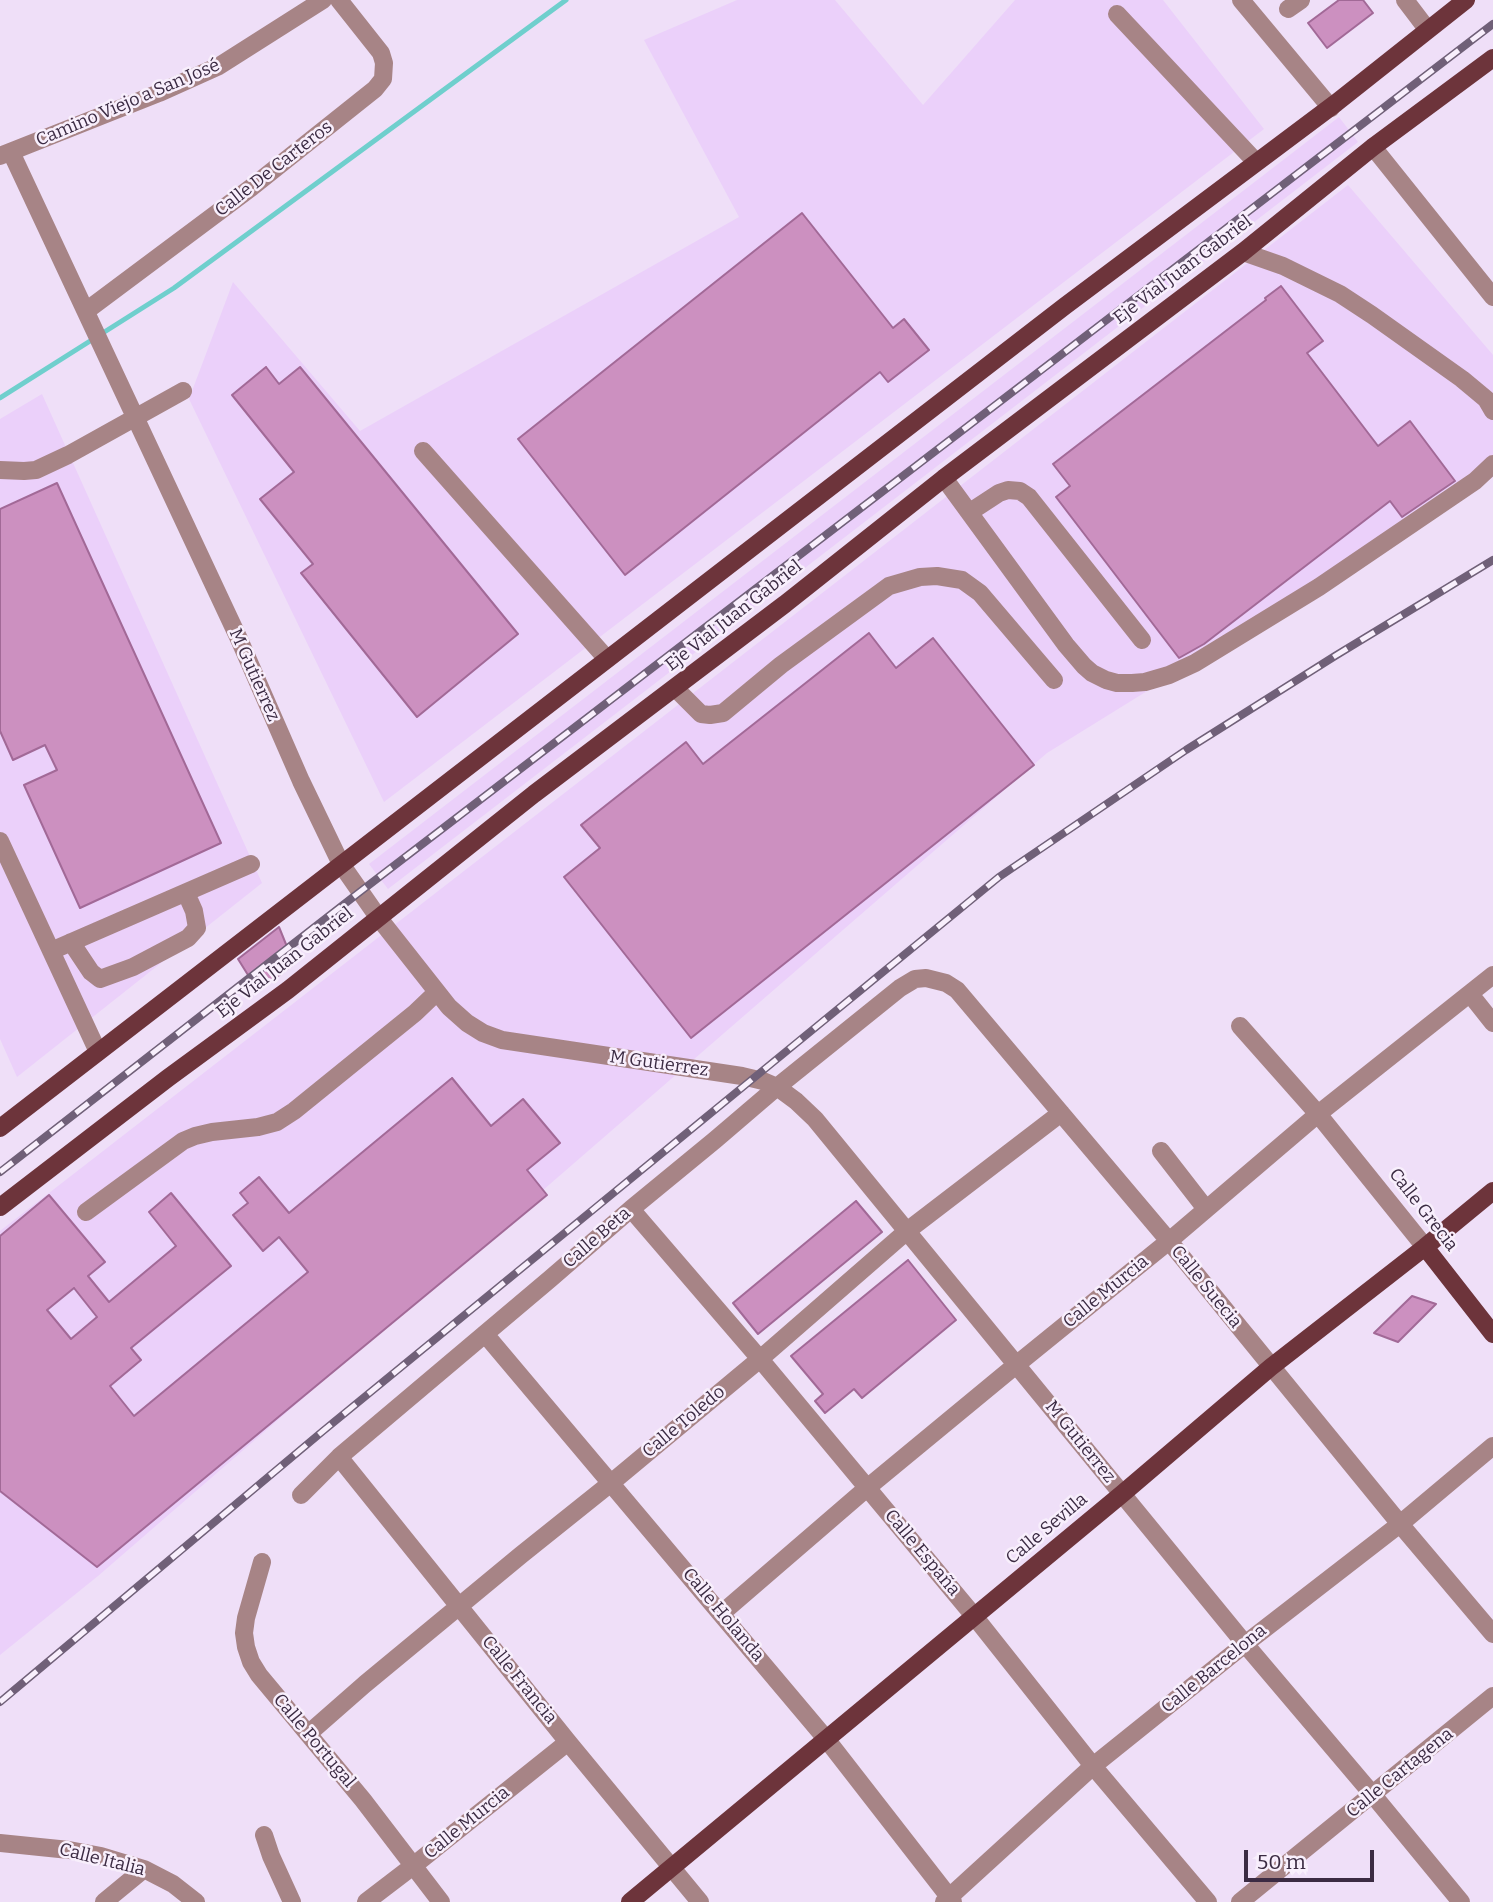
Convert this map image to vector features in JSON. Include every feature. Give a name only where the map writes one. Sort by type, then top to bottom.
[{"type":"main road","points":[[0,1128],[1054,315],[1331,107],[1466,0]]},
{"type":"main road","name":"Eje Vial Juan Gabriel","points":[[0,1207],[288,990],[534,794],[1493,58]]},
{"type":"main road","name":"Calle Sevilla","points":[[630,1902],[1271,1367],[1493,1191]]},
{"type":"main road","name":"Calle Grecia","points":[[1425,1247],[1493,1334]]},
{"type":"street","name":"Camino Viejo a San José","points":[[6,154],[219,66],[323,0]]},
{"type":"street","name":"Calle De Carteros","points":[[87,315],[375,89],[383,79],[384,63],[381,53],[340,0]]},
{"type":"street","points":[[1241,0],[1331,107]]},
{"type":"street","points":[[1405,0],[1427,29]]},
{"type":"street","points":[[1118,14],[1256,162]]},
{"type":"street","points":[[1373,148],[1492,295]]},
{"type":"street","name":"M Gutierrez","points":[[6,154],[113,368],[341,864],[378,917],[449,1007],[483,1033],[502,1040],[741,1076],[777,1087],[796,1101],[815,1119],[1245,1644],[1461,1902]]},
{"type":"street","points":[[1242,252],[1283,266],[1340,294],[1462,379],[1486,399],[1493,411]]},
{"type":"street","points":[[0,470],[36,470],[183,391]]},
{"type":"street","points":[[424,451],[607,659]]},
{"type":"street","points":[[944,478],[1066,645],[1092,673],[1117,683],[1145,682],[1195,663],[1319,587],[1475,481],[1493,464]]},
{"type":"street","points":[[970,512],[1008,490],[1020,491],[1029,497],[1142,640]]},
{"type":"street","points":[[675,688],[701,713],[723,713],[781,665],[889,586],[920,577],[937,576],[962,580],[980,593],[1054,680]]},
{"type":"street","points":[[0,841],[98,1052]]},
{"type":"street","points":[[51,951],[251,864]]},
{"type":"street","points":[[71,942],[91,972],[100,979],[132,967],[188,938],[197,928],[194,911],[186,893]]},
{"type":"street","name":"Calle Murcia","points":[[722,1613],[867,1488],[1169,1241],[1318,1114],[1493,975]]},
{"type":"street","name":"Calle Suecia","points":[[900,988],[915,979],[926,978],[946,983],[957,990],[1169,1241],[1493,1634]]},
{"type":"street","name":"Calle Beta","points":[[301,1495],[339,1457],[631,1209],[900,988]]},
{"type":"street","points":[[86,1212],[183,1141],[212,1132],[258,1127],[276,1122],[294,1111],[437,992]]},
{"type":"street","points":[[1470,994],[1493,1023]]},
{"type":"street","name":"Calle Grecia","points":[[1240,1026],[1318,1114],[1425,1247]]},
{"type":"street","name":"Calle Toledo","points":[[308,1734],[760,1359],[907,1231],[1061,1113]]},
{"type":"street","points":[[1161,1151],[1206,1209]]},
{"type":"street","name":"Calle España","points":[[631,1209],[974,1616],[1093,1766],[1208,1902]]},
{"type":"street","name":"Calle Holanda","points":[[485,1334],[827,1740],[948,1901]]},
{"type":"street","name":"Calle Barcelona","points":[[948,1901],[1093,1766],[1400,1524],[1493,1446]]},
{"type":"street","name":"Calle Francia","points":[[339,1457],[700,1902]]},
{"type":"street","name":"Calle Portugal","points":[[262,1562],[246,1618],[246,1647],[251,1662],[363,1800],[441,1902]]},
{"type":"street","name":"Calle Cartagena","points":[[1240,1902],[1493,1696]]},
{"type":"street","name":"Calle Murcia","points":[[366,1902],[568,1742]]},
{"type":"street","points":[[264,1835],[292,1902]]},
{"type":"street","name":"Calle Italia","points":[[0,1843],[101,1856],[144,1869],[173,1884],[196,1902]]},
{"type":"street","points":[[104,1902],[144,1869]]},
{"type":"path","points":[[298,954],[342,920]]},
{"type":"shaded area","points":[[737,0],[835,0],[923,105],[1015,0],[1163,0],[1264,129],[384,802],[189,399],[233,282],[360,431],[739,217],[644,40]]},
{"type":"shaded area","points":[[1339,117],[1358,142],[388,889],[369,864]]},
{"type":"shaded area","points":[[1348,185],[1493,355],[1493,477],[1047,753],[98,1576],[0,1655],[0,1231]]},
{"type":"shaded area","points":[[42,394],[262,883],[17,1077],[0,1039],[0,419]]},
{"type":"building","points":[[1339,0],[1363,0],[1373,13],[1327,48],[1308,23]]},
{"type":"building","points":[[802,213],[893,328],[904,319],[929,350],[888,382],[880,372],[625,575],[518,439]]},
{"type":"building","points":[[1281,286],[1323,341],[1307,353],[1378,446],[1410,421],[1455,481],[1402,517],[1390,501],[1204,644],[1179,658],[1056,497],[1070,486],[1053,464]]},
{"type":"building","points":[[266,367],[279,384],[300,367],[518,634],[417,717],[301,573],[313,564],[260,499],[294,472],[232,395]]},
{"type":"building","points":[[57,483],[221,843],[80,908],[24,785],[57,770],[45,745],[13,760],[0,731],[0,509]]},
{"type":"building","points":[[869,633],[896,668],[933,638],[1034,765],[691,1038],[564,877],[600,848],[581,825],[686,742],[703,764]]},
{"type":"building","points":[[279,927],[294,964],[258,991],[238,959]]},
{"type":"building","points":[[452,1078],[491,1126],[523,1099],[560,1143],[527,1170],[547,1195],[97,1567],[0,1491],[0,1236],[49,1195],[105,1262],[88,1276],[109,1302],[176,1246],[149,1212],[171,1193],[231,1266],[131,1348],[141,1360],[110,1386],[134,1416],[308,1272],[279,1237],[263,1251],[233,1215],[248,1203],[240,1193],[259,1177],[289,1213]],"holes":[[[74,1288],[97,1317],[71,1339],[47,1310]]]},
{"type":"building","points":[[856,1201],[882,1232],[758,1334],[733,1303]]},
{"type":"building","points":[[908,1260],[956,1320],[862,1398],[854,1389],[825,1413],[815,1401],[823,1394],[791,1356]]},
{"type":"building","points":[[1412,1296],[1436,1304],[1398,1342],[1374,1333]]},
{"type":"waterway","points":[[0,398],[174,288],[566,0]]},
{"type":"railway","points":[[0,1172],[361,891],[1493,24]]},
{"type":"railway","points":[[0,1702],[323,1431],[999,877],[1186,750],[1493,560]]}]
